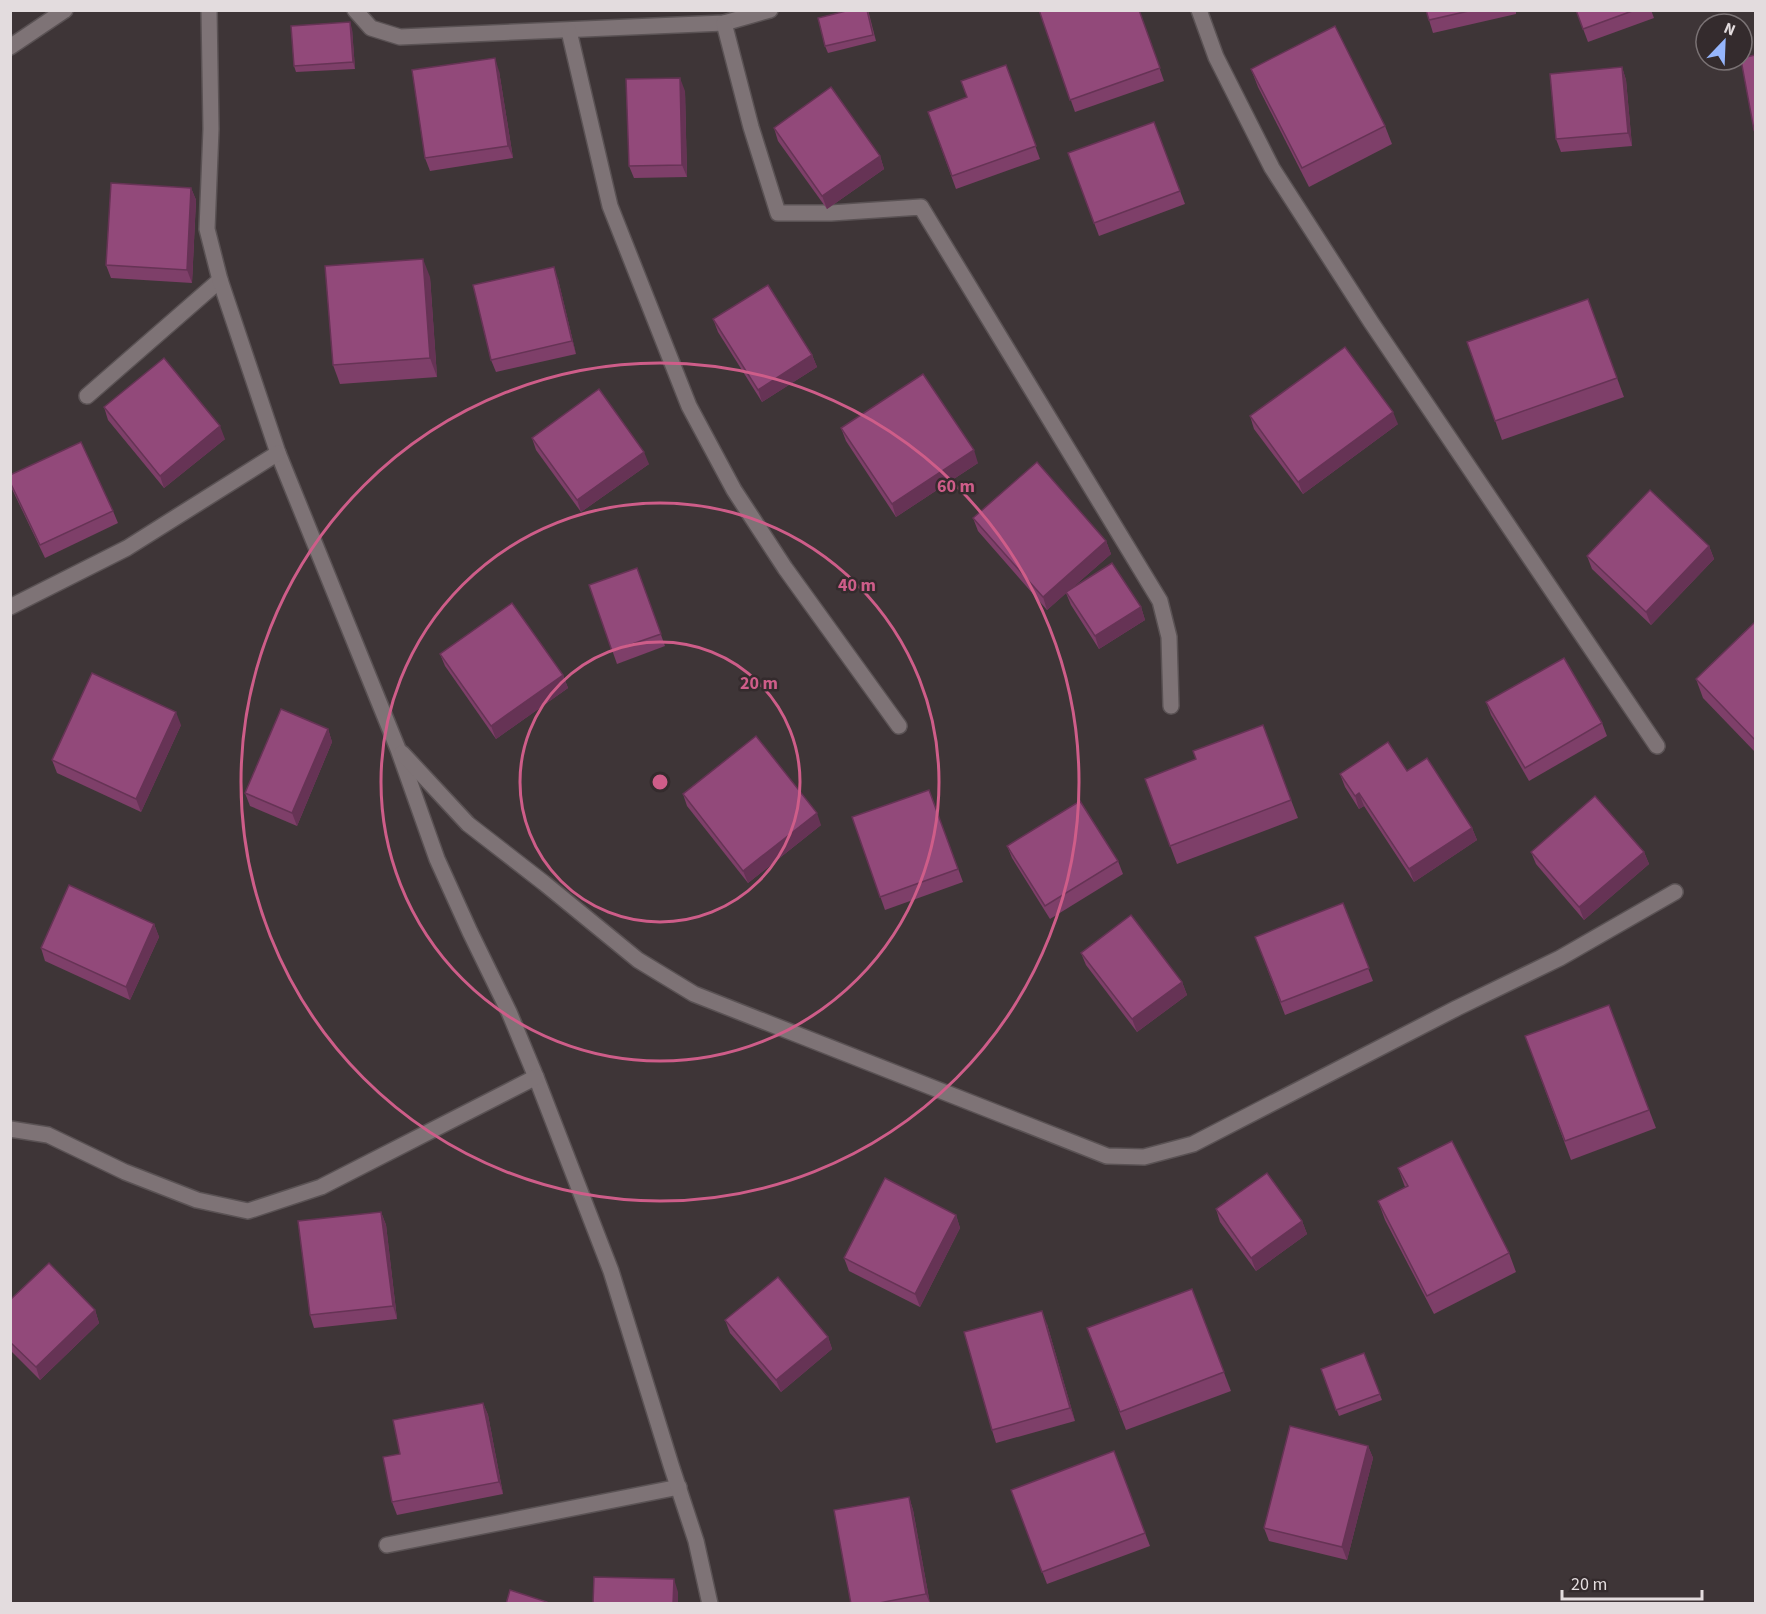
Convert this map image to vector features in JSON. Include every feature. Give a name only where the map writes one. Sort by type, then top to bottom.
[{"type":"street","points":[[10,47],[65,10]]},
{"type":"street","points":[[209,10],[211,129],[207,229],[220,280],[278,453],[398,749],[437,859],[509,1012],[611,1271],[696,1541],[710,1604]]},
{"type":"street","points":[[355,10],[370,28],[399,37],[724,23],[770,10]]},
{"type":"street","points":[[1198,10],[1216,57],[1272,168],[1371,322],[1657,746]]},
{"type":"street","points":[[724,23],[751,127],[778,213],[831,213],[921,207],[1160,601],[1169,637],[1171,706]]},
{"type":"street","points":[[569,31],[610,206],[689,406],[734,490],[772,549],[899,726]]},
{"type":"street","points":[[87,396],[220,280]]},
{"type":"street","points":[[10,607],[127,548],[278,453]]},
{"type":"street","points":[[398,749],[468,824],[638,960],[694,994],[1107,1156],[1143,1157],[1193,1144],[1457,1008],[1560,958],[1675,892]]},
{"type":"street","points":[[10,1129],[48,1135],[125,1172],[198,1200],[248,1211],[321,1187],[536,1077]]},
{"type":"street","points":[[387,1545],[679,1487]]},
{"type":"building","points":[[850,10],[867,10],[873,35],[825,46],[818,18]]},
{"type":"building","points":[[1039,10],[1139,10],[1160,68],[1070,100]]},
{"type":"building","points":[[1426,10],[1473,10],[1429,20]]},
{"type":"building","points":[[1576,10],[1635,10],[1583,29]]},
{"type":"building","points":[[350,22],[353,62],[294,66],[291,26]]},
{"type":"building","points":[[1335,26],[1385,126],[1302,168],[1251,69]]},
{"type":"building","points":[[1755,55],[1754,130],[1743,72],[1754,72]]},
{"type":"building","points":[[495,58],[508,146],[425,158],[412,70]]},
{"type":"building","points":[[1006,65],[1036,146],[952,176],[928,112],[967,97],[961,81]]},
{"type":"building","points":[[1622,67],[1628,133],[1556,139],[1550,74]]},
{"type":"building","points":[[680,78],[682,165],[629,166],[626,79]]},
{"type":"building","points":[[831,87],[880,156],[822,196],[774,128]]},
{"type":"building","points":[[1154,122],[1180,191],[1094,223],[1068,153]]},
{"type":"building","points":[[111,183],[191,188],[187,270],[106,265]]},
{"type":"building","points":[[423,259],[430,358],[333,365],[325,266]]},
{"type":"building","points":[[554,267],[572,341],[491,360],[473,285]]},
{"type":"building","points":[[768,285],[812,355],[758,390],[713,319]]},
{"type":"building","points":[[1588,299],[1617,378],[1495,421],[1467,342]]},
{"type":"building","points":[[1345,347],[1393,412],[1298,482],[1250,416]]},
{"type":"building","points":[[164,358],[220,426],[160,476],[104,407]]},
{"type":"building","points":[[923,374],[974,450],[892,504],[841,428]]},
{"type":"building","points":[[599,389],[644,452],[577,500],[532,438]]},
{"type":"building","points":[[81,442],[113,511],[40,545],[10,482],[10,475]]},
{"type":"building","points":[[1037,462],[1106,541],[1043,597],[973,518]]},
{"type":"building","points":[[1650,490],[1709,546],[1646,612],[1587,556]]},
{"type":"building","points":[[1112,563],[1141,607],[1095,636],[1066,592]]},
{"type":"building","points":[[637,568],[661,634],[612,651],[589,585]]},
{"type":"building","points":[[512,603],[563,675],[491,726],[440,654]]},
{"type":"building","points":[[1755,622],[1755,740],[1696,679]]},
{"type":"building","points":[[1564,658],[1602,723],[1525,768],[1486,702]]},
{"type":"building","points":[[92,673],[176,712],[136,799],[52,760]]},
{"type":"building","points":[[281,709],[328,729],[292,813],[245,793]]},
{"type":"building","points":[[1263,725],[1291,800],[1170,846],[1145,779],[1196,759],[1193,751]]},
{"type":"building","points":[[756,736],[817,813],[743,871],[683,794]]},
{"type":"building","points":[[1388,742],[1407,771],[1427,758],[1472,828],[1409,869],[1359,793],[1355,796],[1340,774]]},
{"type":"building","points":[[929,790],[958,869],[880,897],[852,817]]},
{"type":"building","points":[[1595,796],[1644,852],[1579,907],[1531,852]]},
{"type":"building","points":[[1080,801],[1118,861],[1045,906],[1007,846]]},
{"type":"building","points":[[69,885],[154,924],[126,987],[41,948]]},
{"type":"building","points":[[1343,903],[1369,968],[1281,1002],[1255,937]]},
{"type":"building","points":[[1131,915],[1182,982],[1132,1019],[1081,953]]},
{"type":"building","points":[[1609,1005],[1649,1110],[1565,1141],[1525,1036]]},
{"type":"building","points":[[1452,1141],[1509,1253],[1427,1296],[1378,1201],[1408,1186],[1398,1168]]},
{"type":"building","points":[[1267,1173],[1302,1221],[1251,1258],[1216,1209]]},
{"type":"building","points":[[885,1178],[956,1215],[915,1294],[844,1258]]},
{"type":"building","points":[[381,1212],[393,1306],[310,1315],[298,1221]]},
{"type":"building","points":[[49,1263],[95,1310],[36,1367],[10,1342],[10,1300]]},
{"type":"building","points":[[778,1277],[828,1337],[776,1380],[725,1320]]},
{"type":"building","points":[[1192,1289],[1224,1372],[1120,1412],[1087,1328]]},
{"type":"building","points":[[1042,1311],[1070,1408],[992,1430],[964,1332]]},
{"type":"building","points":[[1364,1353],[1380,1394],[1336,1410],[1321,1369]]},
{"type":"building","points":[[483,1403],[499,1482],[392,1502],[383,1457],[400,1454],[393,1420]]},
{"type":"building","points":[[1290,1426],[1368,1446],[1342,1547],[1264,1528]]},
{"type":"building","points":[[1114,1451],[1145,1533],[1042,1572],[1011,1490]]},
{"type":"building","points":[[909,1497],[926,1594],[874,1604],[851,1604],[834,1510]]},
{"type":"building","points":[[594,1577],[674,1579],[673,1604],[593,1604]]},
{"type":"building","points":[[510,1590],[547,1602],[547,1604],[506,1604]]}]
